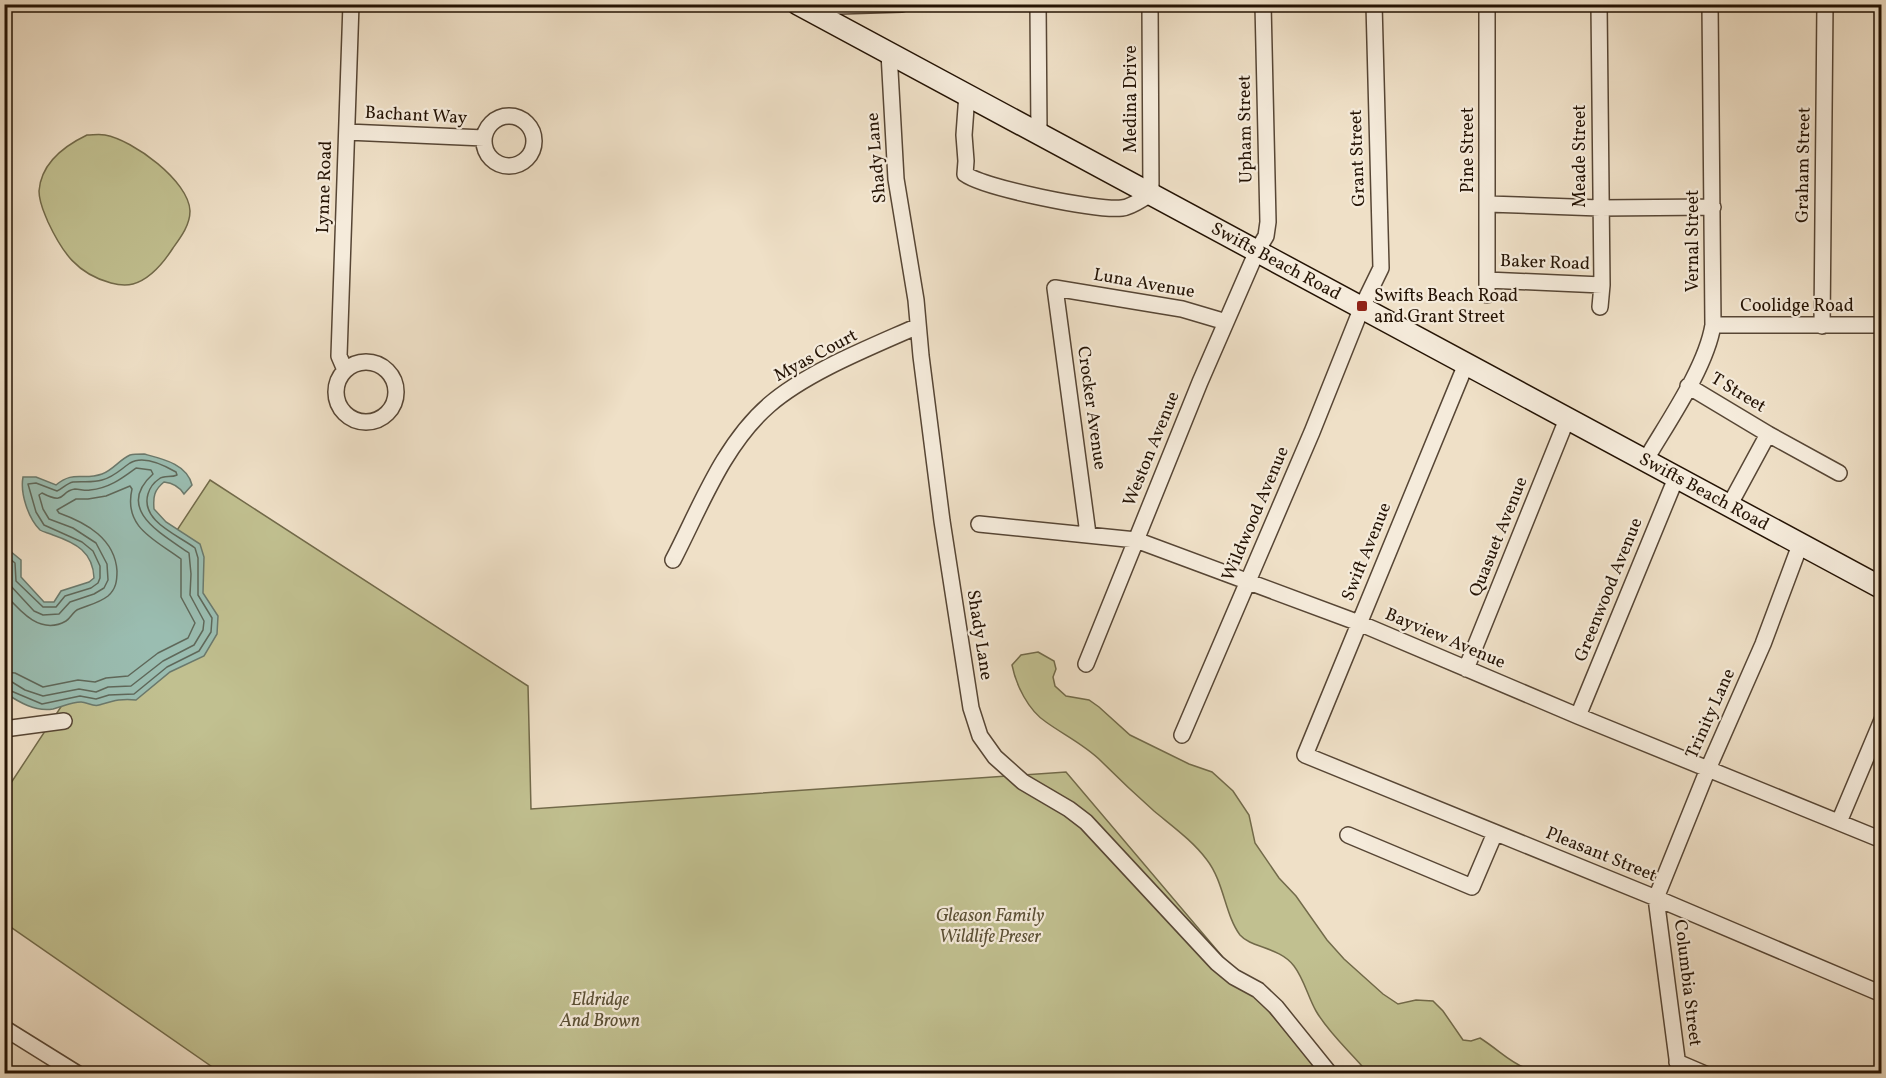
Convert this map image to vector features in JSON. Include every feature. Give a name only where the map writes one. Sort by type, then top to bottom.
[{"type":"street","name":"Lynne Road","points":[[345,370],[339,356],[351,4]]},
{"type":"street","points":[[802,6],[902,4]]},
{"type":"street","points":[[1038,4],[1039,133]]},
{"type":"street","name":"Medina Drive","points":[[1150,4],[1151,194]]},
{"type":"street","name":"Upham Street","points":[[1257,251],[1266,236],[1268,222],[1263,4]]},
{"type":"street","name":"Grant Street","points":[[1362,307],[1380,268],[1374,4]]},
{"type":"street","name":"Pine Street","points":[[1487,4],[1487,288]]},
{"type":"street","name":"Meade Street","points":[[1599,4],[1602,285],[1600,307]]},
{"type":"street","name":"Vernal Street","points":[[1645,461],[1710,344],[1713,325],[1710,4]]},
{"type":"street","name":"Graham Street","points":[[1822,326],[1825,4]]},
{"type":"street","name":"Swifts Beach Road","points":[[802,6],[1881,588]]},
{"type":"street","name":"Shady Lane","points":[[889,52],[896,179],[960,644],[970,708],[980,736],[995,757],[1023,782],[1069,809],[1086,822],[1217,963],[1234,977],[1258,990],[1276,1007],[1330,1074]]},
{"type":"street","points":[[967,94],[964,174],[970,178],[1069,203],[1124,208],[1151,194]]},
{"type":"street","name":"Bachant Way","points":[[346,132],[484,138]]},
{"type":"street","points":[[1488,204],[1600,208],[1713,207]]},
{"type":"street","name":"Weston Avenue","points":[[1086,664],[1257,251]]},
{"type":"street","name":"Baker Road","points":[[1487,288],[1602,285]]},
{"type":"street","name":"Luna Avenue","points":[[1055,288],[1182,309],[1226,322]]},
{"type":"street","name":"Crocker Avenue","points":[[1055,288],[1088,534]]},
{"type":"street","name":"Wildwood Avenue","points":[[1182,735],[1249,581],[1362,307]]},
{"type":"street","name":"Coolidge Road","points":[[1713,325],[1881,325]]},
{"type":"street","name":"Myas Court","points":[[673,560],[721,467],[742,435],[768,406],[807,379],[918,326]]},
{"type":"street","name":"Lynne Road","points":[[367,362],[379,365],[388,372],[395,382],[396,394],[393,405],[386,415],[376,421],[364,423],[353,420],[343,413],[337,403],[335,391],[338,379],[345,370],[356,364],[367,362]]},
{"type":"street","name":"Swift Avenue","points":[[1305,755],[1466,363]]},
{"type":"street","name":"T Street","points":[[1688,386],[1839,473]]},
{"type":"street","name":"Quasuet Avenue","points":[[1466,669],[1567,419]]},
{"type":"street","name":"T Street","points":[[1729,506],[1768,434]]},
{"type":"street","name":"Greenwood Avenue","points":[[1578,716],[1676,478]]},
{"type":"street","name":"Bayview Avenue","points":[[979,524],[1136,540],[1359,623],[1578,716],[1881,840]]},
{"type":"street","name":"Trinity Lane","points":[[1656,898],[1708,769],[1763,644],[1800,545]]},
{"type":"street","points":[[1839,822],[1881,720]]},
{"type":"street","points":[[4,729],[64,721]]},
{"type":"street","name":"Pleasant Street","points":[[1305,755],[1656,898],[1881,994]]},
{"type":"street","points":[[1348,835],[1472,887],[1495,833]]},
{"type":"street","name":"Columbia Street","points":[[1656,898],[1678,1068]]},
{"type":"street","points":[[4,1028],[78,1074]]},
{"type":"street","points":[[1678,1068],[1705,1074]]},
{"type":"green space","points":[[87,135],[117,138],[144,153],[170,175],[187,199],[190,216],[182,235],[165,259],[140,282],[128,285],[111,283],[80,268],[59,243],[41,203],[39,191],[41,181],[49,164],[62,150]]},
{"type":"green space","points":[[210,480],[528,686],[531,809],[1066,772],[1321,1073],[221,1073],[5,923],[5,792]]},
{"type":"green space","points":[[1038,652],[1054,661],[1055,686],[1066,696],[1089,700],[1130,735],[1189,764],[1212,772],[1233,791],[1249,815],[1255,843],[1279,878],[1296,896],[1327,940],[1344,959],[1383,994],[1398,1004],[1416,1000],[1433,1001],[1443,1011],[1463,1040],[1471,1041],[1480,1038],[1525,1068],[1547,1070],[1560,1068],[1568,1073],[1368,1073],[1322,1020],[1294,966],[1281,955],[1251,943],[1240,935],[1231,918],[1213,869],[1195,846],[1147,805],[1095,755],[1046,722],[1028,704],[1016,681],[1012,665],[1021,655]]},
{"type":"water","points":[[144,454],[180,467],[192,485],[184,494],[176,485],[164,482],[155,494],[154,509],[166,522],[200,544],[204,557],[203,593],[218,616],[217,634],[204,656],[170,672],[136,700],[113,701],[97,705],[77,702],[46,710],[22,703],[5,693],[5,551],[10,551],[21,560],[21,577],[44,602],[54,602],[61,591],[89,582],[94,578],[90,561],[82,550],[69,541],[41,531],[36,525],[24,498],[23,477],[36,477],[56,485],[68,478],[102,474],[130,455]]},
{"type":"place","name":"Swifts Beach Road and Grant Street","points":[[1362,306]]},
{"type":"park label","name":"Gleason Family Wildlife Preser","points":[[990,926]]},
{"type":"park label","name":"Eldridge And Brown","points":[[600,1010]]}]
